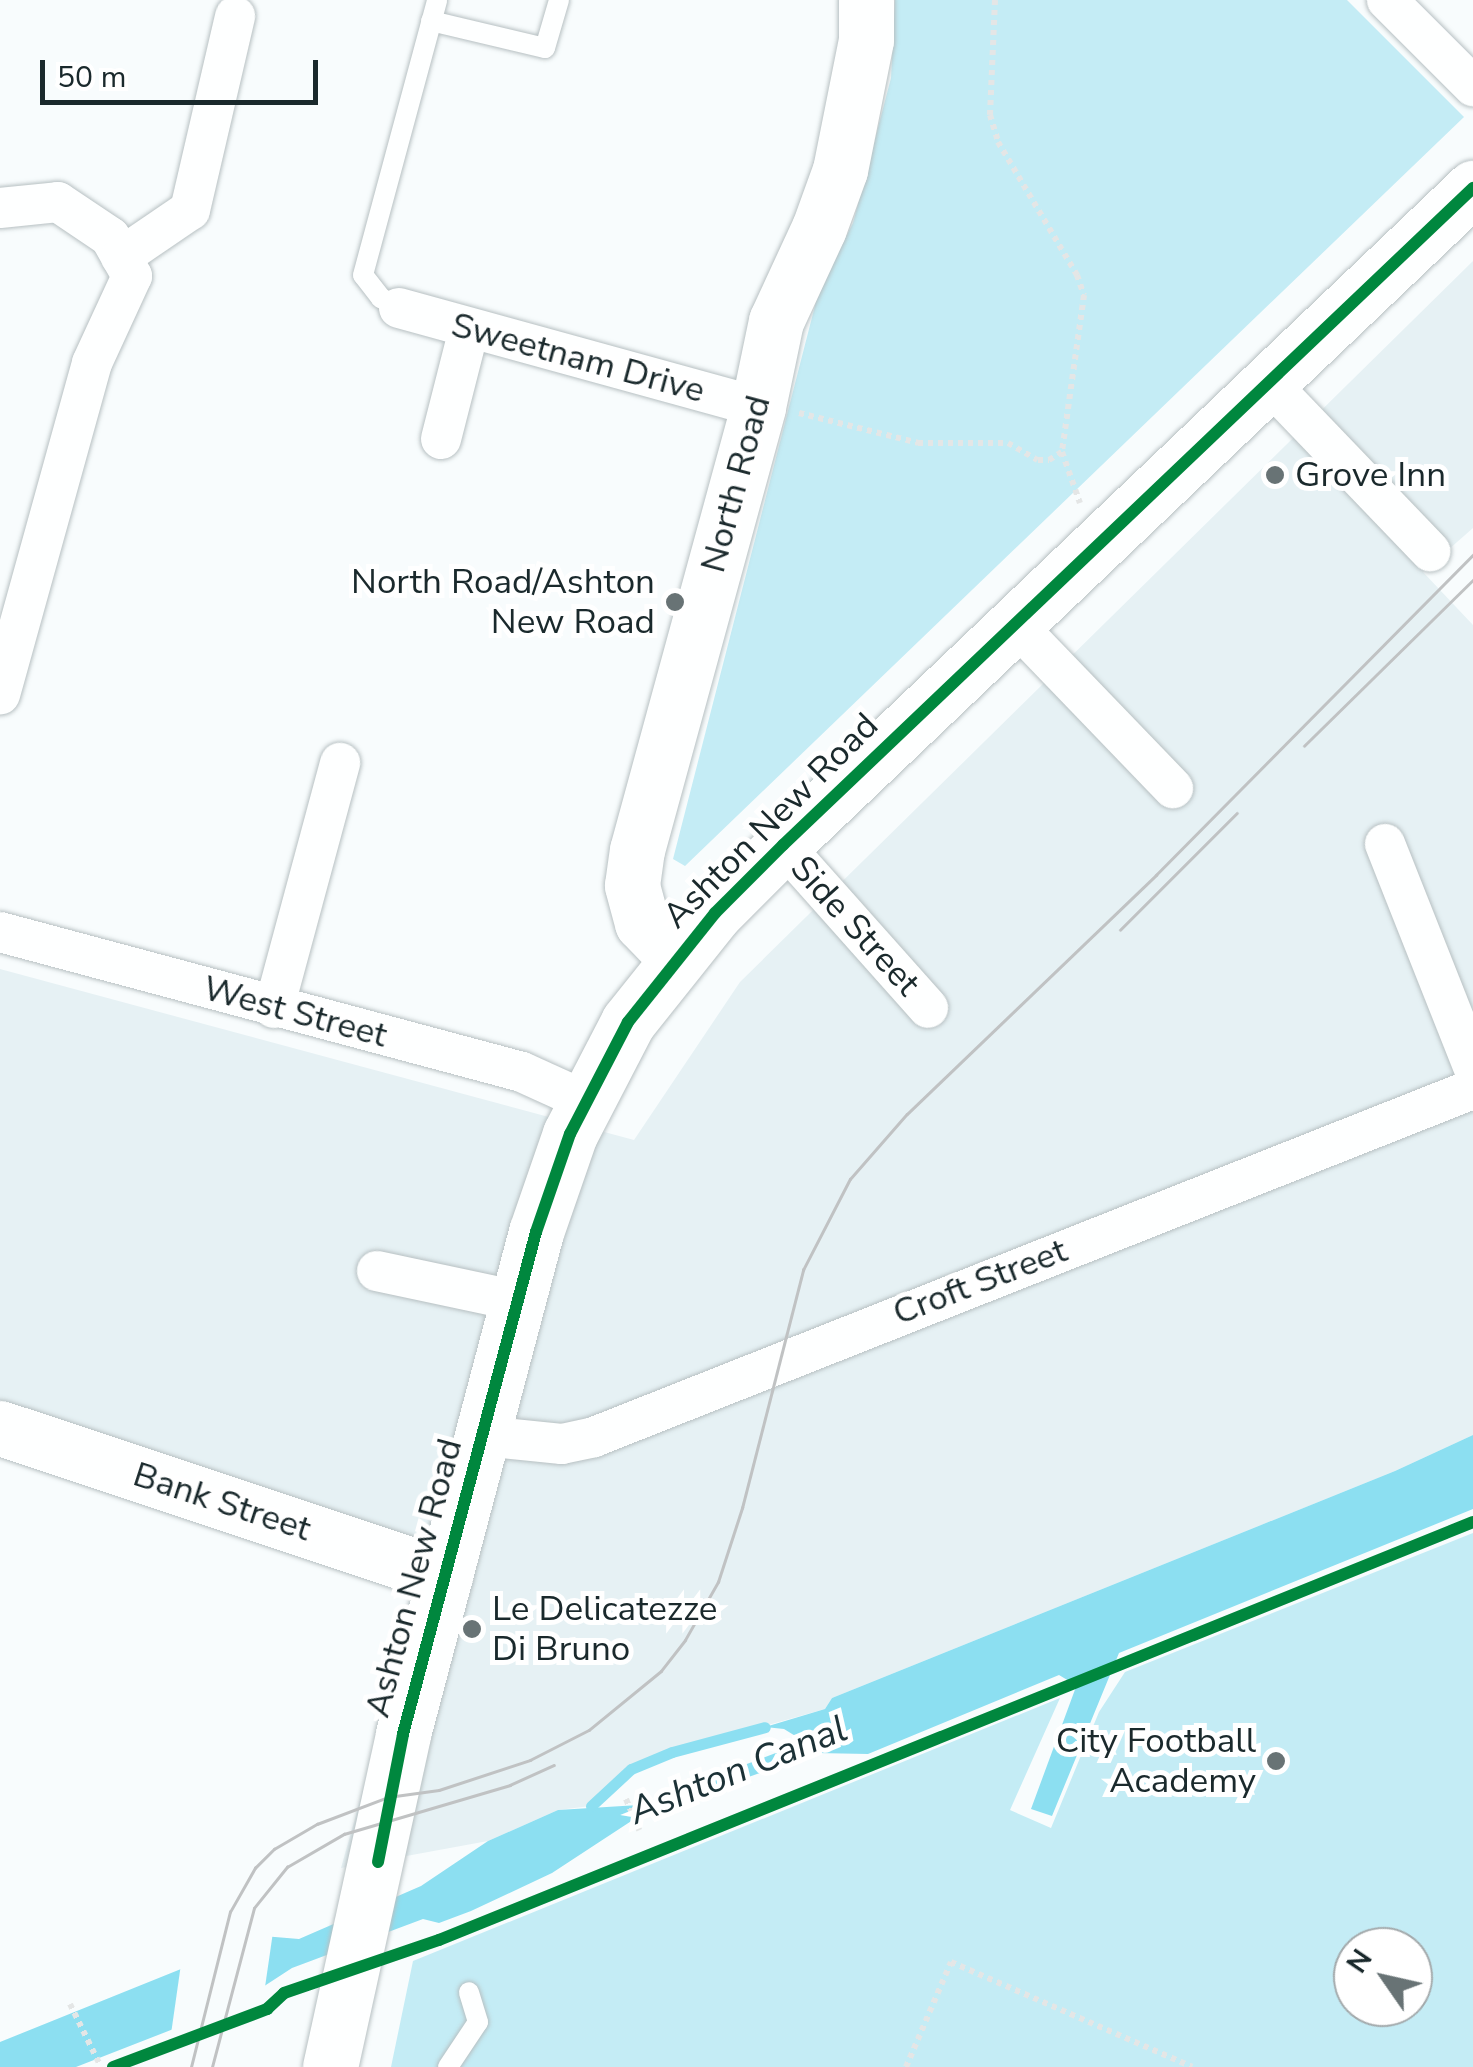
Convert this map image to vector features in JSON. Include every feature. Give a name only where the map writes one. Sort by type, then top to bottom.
[{"type":"main road","name":"North Road","points":[[677,959],[642,923],[632,886],[638,850],[758,407],[776,321],[819,228],[840,170],[863,58],[866,0]]},
{"type":"main road","name":"Ashton New Road","points":[[341,2052],[396,1765],[518,1301],[557,1168],[586,1101],[628,1022],[677,959],[783,844],[1473,188]]},
{"type":"main road","name":"Bank Street","points":[[0,1428],[445,1576]]},
{"type":"street","points":[[1387,0],[1473,86]]},
{"type":"street","points":[[121,256],[190,210],[235,16]]},
{"type":"street","points":[[0,208],[58,202],[110,237],[132,276],[92,363],[0,694]]},
{"type":"street","name":"Sweetnam Drive","points":[[399,308],[758,407]]},
{"type":"street","points":[[440,439],[470,329]]},
{"type":"street","points":[[1267,381],[1430,551]]},
{"type":"street","points":[[1015,624],[1173,788]]},
{"type":"street","points":[[274,1008],[340,763]]},
{"type":"street","name":"Side Street","points":[[783,844],[928,1008]]},
{"type":"street","points":[[1385,844],[1473,1066]]},
{"type":"street","name":"West Street","points":[[0,932],[522,1072],[586,1101]]},
{"type":"street","name":"Croft Street","points":[[482,1436],[562,1444],[594,1437],[1473,1089]]},
{"type":"street","points":[[376,1270],[518,1301]]},
{"type":"lane","points":[[399,308],[380,298],[363,275],[437,0]]},
{"type":"lane","points":[[430,21],[545,48],[559,0]]},
{"type":"lane","points":[[448,2067],[478,2022],[470,1992]]},
{"type":"path","points":[[995,0],[989,84],[990,115],[998,142],[1078,274],[1084,295],[1062,452],[1096,546]]},
{"type":"path","points":[[758,407],[805,414],[918,443],[1008,442],[1038,460],[1049,460],[1062,452]]},
{"type":"path","points":[[626,1799],[639,1830]]},
{"type":"path","points":[[906,2067],[951,1962],[1192,2067]]},
{"type":"path","points":[[70,2004],[101,2067]]},
{"type":"shaded area","points":[[895,0],[1347,0],[1464,117],[685,866],[673,859],[819,290],[853,223],[891,78]]},
{"type":"shaded area","points":[[1473,261],[1473,528],[1423,572],[1473,625],[1473,1435],[1395,1471],[832,1698],[825,1709],[672,1752],[631,1769],[591,1806],[558,1810],[488,1841],[341,1868],[430,1553],[0,1404],[0,969],[634,1140],[740,982]]},
{"type":"shaded area","name":"City Football Academy","points":[[1473,1533],[1473,2067],[391,2067],[413,1961],[1060,1698],[1010,1810],[1051,1828],[1099,1712],[1125,1672]]},
{"type":"water","name":"Ashton Canal","points":[[1473,1435],[1473,1509],[1119,1653],[1052,1816],[1031,1809],[1080,1676],[1069,1681],[1059,1675],[868,1754],[816,1753],[639,1816],[552,1873],[471,1911],[439,1923],[423,1919],[292,1968],[235,2005],[76,2067],[0,2067],[0,2042],[263,1936],[299,1939],[421,1886],[488,1841],[558,1810],[639,1805],[794,1746],[797,1737],[784,1729],[765,1727],[825,1709],[832,1698],[1395,1471]]},
{"type":"pier","points":[[261,1932],[273,1932],[264,1994],[171,2034],[181,1964]]},
{"type":"waterway","name":"Ashton Canal","points":[[591,1806],[631,1769],[672,1752],[765,1727]]},
{"type":"tram line","points":[[191,2067],[230,1912],[255,1868],[274,1849],[317,1824],[388,1797],[439,1790],[530,1760],[589,1730],[661,1671],[685,1640],[718,1582],[742,1508],[803,1270],[850,1179],[907,1114],[1156,875],[1473,555]]},
{"type":"tram line","points":[[1304,746],[1473,580]]},
{"type":"tram line","points":[[1120,930],[1237,813]]},
{"type":"tram line","points":[[212,2067],[254,1908],[287,1867],[344,1834],[510,1785],[554,1765]]},
{"type":"cycle path","points":[[378,1862],[403,1734],[536,1232],[570,1134],[628,1022],[715,913],[783,845],[1473,188]]},
{"type":"cycle path","points":[[113,2067],[267,2009],[284,1993],[439,1940],[1473,1522]]},
{"type":"place","name":"Grove Inn","points":[[1275,475]]},
{"type":"place","name":"North Road/Ashton New Road","points":[[675,602]]},
{"type":"place","name":"Le Delicatezze Di Bruno","points":[[472,1629]]},
{"type":"place","name":"City Football Academy","points":[[1276,1761]]}]
